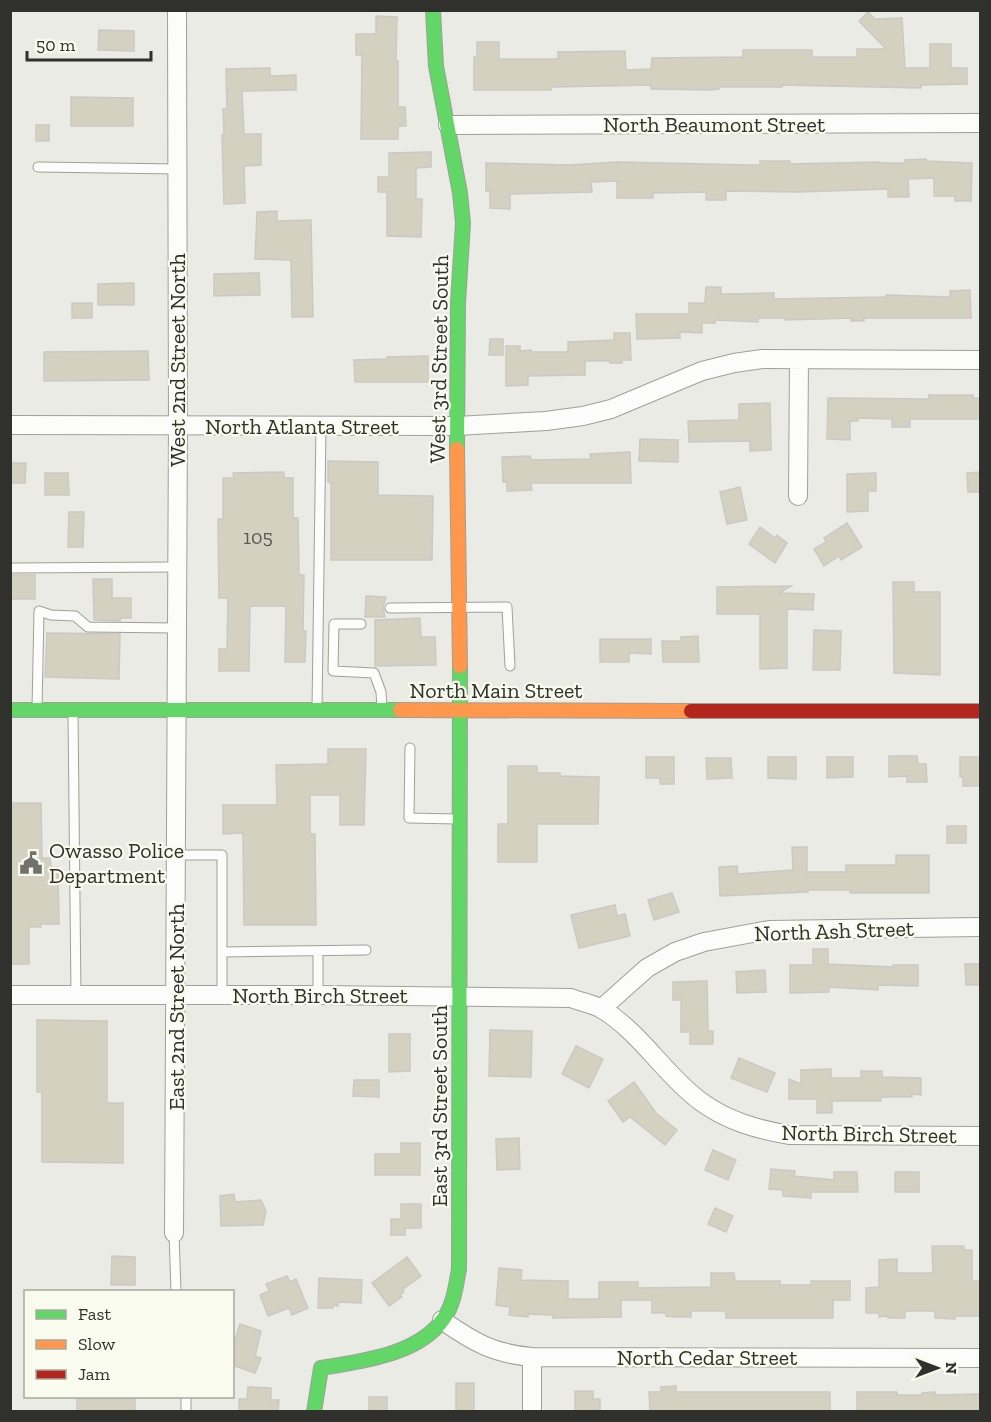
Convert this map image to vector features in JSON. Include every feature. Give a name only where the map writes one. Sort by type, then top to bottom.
[{"type":"street","name":"West 2nd Street North","points":[[177,10],[177,710]]},
{"type":"street","name":"West 3rd Street South","points":[[433,10],[436,66],[460,193],[463,223],[458,303],[460,711]]},
{"type":"street","name":"North Beaumont Street","points":[[448,125],[981,123]]},
{"type":"street","name":"North Atlanta Street","points":[[10,425],[458,426],[546,421],[583,416],[611,409],[702,371],[762,359],[981,360]]},
{"type":"street","points":[[798,496],[799,359]]},
{"type":"street","name":"North Main Street","points":[[10,710],[981,711]]},
{"type":"street","name":"East 2nd Street North","points":[[174,1233],[177,710]]},
{"type":"street","name":"East 3rd Street South","points":[[314,1412],[321,1368],[354,1362],[408,1345],[424,1337],[442,1320],[456,1289],[459,1269],[460,711]]},
{"type":"street","name":"North Ash Street","points":[[600,1009],[647,968],[675,952],[704,942],[769,930],[981,927]]},
{"type":"street","name":"North Birch Street","points":[[10,995],[571,998],[600,1009],[629,1030],[657,1057],[679,1083],[700,1101],[741,1124],[789,1134],[981,1136]]},
{"type":"street","name":"North Cedar Street","points":[[442,1320],[479,1345],[514,1355],[532,1357],[981,1358]]},
{"type":"street","points":[[532,1357],[532,1412]]},
{"type":"lane","points":[[38,167],[178,168]]},
{"type":"lane","points":[[317,710],[321,425]]},
{"type":"lane","points":[[10,568],[177,567]]},
{"type":"lane","points":[[390,608],[507,607],[510,666]]},
{"type":"lane","points":[[37,710],[39,611],[51,615],[75,616],[88,627],[177,628]]},
{"type":"lane","points":[[361,624],[334,624],[333,671],[374,674],[381,692],[382,711]]},
{"type":"lane","points":[[73,710],[76,995]]},
{"type":"lane","points":[[410,748],[410,818],[460,819]]},
{"type":"lane","points":[[177,855],[222,855],[222,995]]},
{"type":"lane","points":[[318,951],[318,995]]},
{"type":"lane","points":[[222,952],[366,951]]},
{"type":"lane","points":[[174,1233],[176,1290]]},
{"type":"building","points":[[868,12],[875,19],[902,18],[905,68],[930,68],[930,44],[951,44],[951,68],[967,68],[967,84],[921,85],[921,88],[782,85],[782,87],[719,87],[719,89],[710,90],[651,89],[651,85],[551,87],[551,90],[474,90],[474,57],[477,57],[477,42],[499,42],[499,59],[558,59],[558,52],[625,51],[626,70],[651,69],[652,58],[743,57],[743,50],[812,50],[812,57],[857,57],[857,49],[886,49],[859,21]]},
{"type":"building","points":[[376,16],[397,17],[398,107],[405,107],[406,126],[398,126],[398,139],[361,139],[362,55],[356,55],[356,34],[376,34]]},
{"type":"building","points":[[99,30],[134,31],[134,51],[98,50]]},
{"type":"building","points":[[270,68],[270,76],[296,75],[296,90],[242,91],[244,134],[261,134],[261,165],[244,166],[245,203],[224,204],[222,135],[224,134],[223,109],[227,108],[226,69]]},
{"type":"building","points":[[71,97],[133,98],[133,126],[71,126]]},
{"type":"building","points":[[36,125],[49,125],[49,141],[36,141]]},
{"type":"building","points":[[431,152],[431,167],[416,168],[416,199],[422,199],[421,237],[387,236],[387,192],[378,192],[378,177],[389,177],[389,153]]},
{"type":"building","points":[[926,159],[926,161],[972,163],[971,201],[955,201],[955,196],[934,196],[934,178],[908,179],[909,197],[888,197],[888,189],[798,192],[726,191],[726,200],[706,200],[706,192],[653,193],[653,198],[617,198],[617,181],[591,182],[592,192],[510,194],[510,209],[490,208],[490,191],[486,191],[486,163],[569,165],[617,162],[760,165],[760,161],[790,161],[790,164],[905,163],[905,160]]},
{"type":"building","points":[[277,211],[277,221],[311,220],[313,317],[292,317],[291,260],[255,259],[257,212]]},
{"type":"building","points":[[259,273],[260,295],[214,296],[214,274]]},
{"type":"building","points":[[134,283],[134,305],[98,305],[98,284]]},
{"type":"building","points":[[706,287],[721,287],[721,294],[774,293],[774,299],[886,297],[886,295],[950,297],[950,291],[970,290],[971,318],[864,318],[864,321],[851,321],[851,318],[785,320],[785,318],[758,318],[758,322],[716,320],[715,323],[702,323],[702,333],[680,332],[680,338],[637,339],[636,314],[689,314],[689,303],[705,303]]},
{"type":"building","points":[[72,303],[92,303],[92,318],[72,318]]},
{"type":"building","points":[[614,333],[630,333],[631,360],[622,360],[622,363],[585,361],[585,375],[528,376],[528,385],[506,386],[506,346],[520,346],[520,351],[568,352],[568,342],[614,340]]},
{"type":"building","points":[[490,339],[503,339],[503,355],[489,355]]},
{"type":"building","points":[[148,351],[149,380],[44,381],[44,352]]},
{"type":"building","points":[[428,356],[428,382],[355,382],[354,360]]},
{"type":"building","points":[[929,395],[973,395],[973,398],[981,398],[981,419],[910,419],[910,427],[892,427],[892,419],[858,418],[858,421],[850,421],[850,440],[827,439],[828,398],[929,399]]},
{"type":"building","points":[[770,403],[771,450],[750,451],[750,441],[689,442],[688,421],[739,420],[739,404]]},
{"type":"building","points":[[640,439],[678,440],[678,462],[639,461]]},
{"type":"building","points":[[630,452],[631,483],[531,483],[532,490],[507,491],[507,482],[503,482],[502,457],[530,456],[531,460],[591,459],[590,454]]},
{"type":"building","points":[[328,461],[378,462],[378,495],[433,496],[432,560],[331,560],[331,483],[328,482]]},
{"type":"building","points":[[10,463],[26,463],[25,483],[10,483]]},
{"type":"building","points":[[284,472],[284,478],[293,478],[293,518],[298,518],[299,575],[304,575],[305,662],[285,662],[286,606],[250,606],[249,671],[219,671],[219,649],[227,649],[228,598],[219,598],[218,519],[223,519],[223,478],[234,478],[233,473]]},
{"type":"building","points":[[981,472],[981,492],[968,492],[967,473]]},
{"type":"building","points":[[45,473],[68,473],[69,495],[45,495]]},
{"type":"building","points":[[876,473],[876,491],[868,491],[868,511],[847,512],[847,474]]},
{"type":"building","points":[[740,487],[747,520],[727,524],[720,492]]},
{"type":"building","points":[[69,512],[84,512],[83,547],[68,547]]},
{"type":"building","points":[[847,523],[862,547],[841,560],[839,556],[824,566],[814,549],[826,542],[824,538]]},
{"type":"building","points":[[760,527],[775,538],[777,535],[787,543],[775,563],[749,544]]},
{"type":"building","points":[[10,575],[35,575],[35,599],[10,599]]},
{"type":"building","points":[[93,579],[112,579],[112,598],[131,598],[131,618],[120,618],[120,621],[94,620]]},
{"type":"building","points":[[893,582],[914,582],[914,592],[940,592],[940,675],[894,673]]},
{"type":"building","points":[[791,586],[779,593],[814,594],[813,610],[787,609],[787,668],[760,669],[760,614],[717,614],[717,587]]},
{"type":"building","points":[[366,596],[386,597],[383,607],[385,617],[365,617]]},
{"type":"building","points":[[420,618],[421,637],[435,637],[436,665],[375,666],[375,620]]},
{"type":"building","points":[[814,630],[841,631],[840,670],[813,670]]},
{"type":"building","points":[[47,633],[120,634],[119,679],[45,677]]},
{"type":"building","points":[[698,636],[699,662],[663,662],[662,641],[681,641],[681,637]]},
{"type":"building","points":[[600,639],[651,639],[651,654],[629,653],[629,662],[600,662]]},
{"type":"building","points":[[328,749],[366,749],[364,825],[340,825],[340,795],[310,795],[310,834],[315,834],[316,925],[244,925],[243,833],[223,834],[223,805],[277,805],[276,765],[328,764]]},
{"type":"building","points":[[889,756],[917,756],[918,764],[926,764],[927,782],[907,782],[907,776],[889,777]]},
{"type":"building","points":[[646,757],[674,757],[674,784],[660,784],[660,778],[646,778]]},
{"type":"building","points":[[768,757],[796,757],[796,779],[768,778]]},
{"type":"building","points":[[827,757],[853,757],[853,777],[827,778]]},
{"type":"building","points":[[960,757],[981,757],[981,786],[963,786],[963,777],[960,777]]},
{"type":"building","points":[[706,758],[731,758],[732,778],[707,779]]},
{"type":"building","points":[[508,766],[537,766],[537,773],[560,773],[560,776],[599,777],[598,824],[537,824],[537,862],[498,862],[498,824],[508,824]]},
{"type":"building","name":"Owasso Police Department","points":[[10,803],[41,803],[42,858],[50,858],[51,867],[58,867],[59,924],[29,927],[29,964],[10,964]]},
{"type":"building","points":[[947,826],[966,826],[966,843],[947,843]]},
{"type":"building","points":[[792,847],[807,847],[807,872],[846,872],[846,865],[896,865],[896,855],[929,855],[929,893],[850,893],[850,890],[808,890],[808,892],[720,896],[719,867],[737,866],[738,874],[793,870]]},
{"type":"building","points":[[672,893],[679,912],[654,920],[648,900]]},
{"type":"building","points":[[615,905],[617,916],[625,914],[630,936],[579,948],[571,915]]},
{"type":"building","points":[[813,949],[828,949],[828,964],[893,967],[893,965],[918,965],[918,986],[878,985],[878,990],[829,987],[829,992],[790,993],[790,965],[813,965]]},
{"type":"building","points":[[965,964],[981,964],[981,985],[966,985]]},
{"type":"building","points":[[765,970],[766,992],[737,993],[736,972]]},
{"type":"building","points":[[707,981],[708,1031],[713,1031],[713,1044],[690,1044],[690,1032],[681,1032],[681,1000],[673,1000],[673,982]]},
{"type":"building","points":[[37,1020],[107,1021],[107,1103],[123,1103],[123,1163],[42,1162],[42,1092],[37,1092]]},
{"type":"building","points":[[490,1030],[532,1031],[531,1077],[489,1076]]},
{"type":"building","points":[[389,1034],[410,1034],[410,1071],[389,1072]]},
{"type":"building","points":[[576,1046],[603,1059],[589,1088],[562,1074]]},
{"type":"building","points":[[739,1058],[775,1073],[767,1092],[731,1078]]},
{"type":"building","points":[[831,1069],[831,1078],[861,1078],[861,1071],[882,1071],[882,1077],[921,1078],[921,1095],[881,1097],[881,1101],[832,1101],[832,1113],[817,1113],[817,1099],[789,1099],[789,1079],[801,1084],[801,1070]]},
{"type":"building","points":[[354,1080],[379,1080],[379,1097],[353,1096]]},
{"type":"building","points":[[634,1082],[656,1113],[677,1130],[665,1145],[630,1117],[623,1122],[608,1101]]},
{"type":"building","points":[[519,1138],[520,1169],[497,1170],[496,1139]]},
{"type":"building","points":[[401,1143],[420,1143],[420,1175],[375,1175],[375,1154],[401,1154]]},
{"type":"building","points":[[713,1150],[736,1160],[728,1180],[705,1170]]},
{"type":"building","points":[[771,1169],[795,1171],[794,1176],[834,1180],[834,1172],[857,1172],[858,1192],[811,1192],[811,1198],[783,1196],[783,1190],[769,1189]]},
{"type":"building","points":[[895,1172],[919,1172],[919,1192],[895,1192]]},
{"type":"building","points":[[234,1194],[235,1202],[261,1200],[266,1211],[263,1225],[221,1226],[220,1196]]},
{"type":"building","points":[[401,1204],[421,1204],[421,1228],[405,1228],[405,1235],[391,1235],[391,1219],[401,1219]]},
{"type":"building","points":[[715,1208],[733,1216],[726,1232],[708,1224]]},
{"type":"building","points":[[932,1246],[964,1246],[964,1250],[972,1250],[972,1281],[981,1281],[981,1316],[955,1316],[955,1319],[935,1318],[935,1311],[905,1311],[905,1318],[888,1318],[888,1316],[879,1317],[879,1313],[866,1313],[866,1288],[879,1287],[879,1260],[897,1259],[897,1273],[933,1273]]},
{"type":"building","points":[[112,1256],[135,1257],[135,1285],[111,1285]]},
{"type":"building","points":[[407,1257],[421,1276],[403,1289],[404,1292],[400,1295],[402,1297],[389,1306],[372,1283]]},
{"type":"building","points":[[499,1268],[522,1270],[521,1280],[568,1281],[568,1299],[599,1299],[599,1282],[638,1282],[638,1288],[711,1287],[711,1273],[734,1273],[735,1281],[780,1281],[780,1285],[811,1285],[811,1281],[850,1281],[850,1300],[833,1300],[833,1318],[726,1318],[726,1311],[691,1311],[691,1317],[674,1317],[666,1316],[666,1313],[652,1313],[652,1300],[621,1300],[621,1317],[553,1318],[553,1315],[528,1314],[528,1317],[509,1315],[510,1307],[496,1305]]},
{"type":"building","points":[[287,1276],[290,1282],[296,1279],[308,1308],[292,1315],[289,1308],[268,1316],[260,1295],[269,1291],[266,1284]]},
{"type":"building","points":[[319,1278],[362,1280],[361,1303],[338,1302],[338,1306],[333,1305],[333,1308],[318,1308]]},
{"type":"building","points":[[240,1324],[261,1331],[255,1356],[261,1358],[255,1373],[234,1366],[234,1343]]},
{"type":"building","points":[[456,1383],[474,1383],[474,1412],[456,1412]]},
{"type":"building","points":[[676,1386],[676,1392],[830,1392],[830,1412],[650,1412],[649,1392],[661,1392],[661,1387]]},
{"type":"building","points":[[248,1387],[271,1388],[271,1400],[279,1400],[278,1412],[239,1412],[239,1399],[247,1399]]},
{"type":"building","points":[[575,1391],[593,1391],[593,1399],[600,1399],[600,1412],[575,1412]]},
{"type":"building","points":[[857,1392],[897,1392],[897,1395],[922,1395],[922,1393],[935,1392],[935,1395],[981,1394],[981,1412],[857,1412]]},
{"type":"building","points":[[369,1397],[387,1397],[387,1412],[369,1412]]},
{"type":"building","points":[[77,1398],[135,1398],[135,1412],[77,1412]]},
{"type":"traffic: fast","points":[[433,10],[436,66],[460,193],[463,223],[458,303],[457,449]]},
{"type":"traffic: fast","points":[[314,1412],[321,1368],[371,1359],[405,1348],[420,1340],[444,1318],[456,1288],[459,1269],[460,666]]},
{"type":"traffic: fast","points":[[10,710],[400,710]]},
{"type":"traffic: slow","points":[[457,449],[460,666]]},
{"type":"traffic: slow","points":[[400,710],[691,711]]},
{"type":"traffic: jam","points":[[691,711],[980,711]]},
{"type":"place","name":"Owasso Police Department","points":[[31,863]]}]
